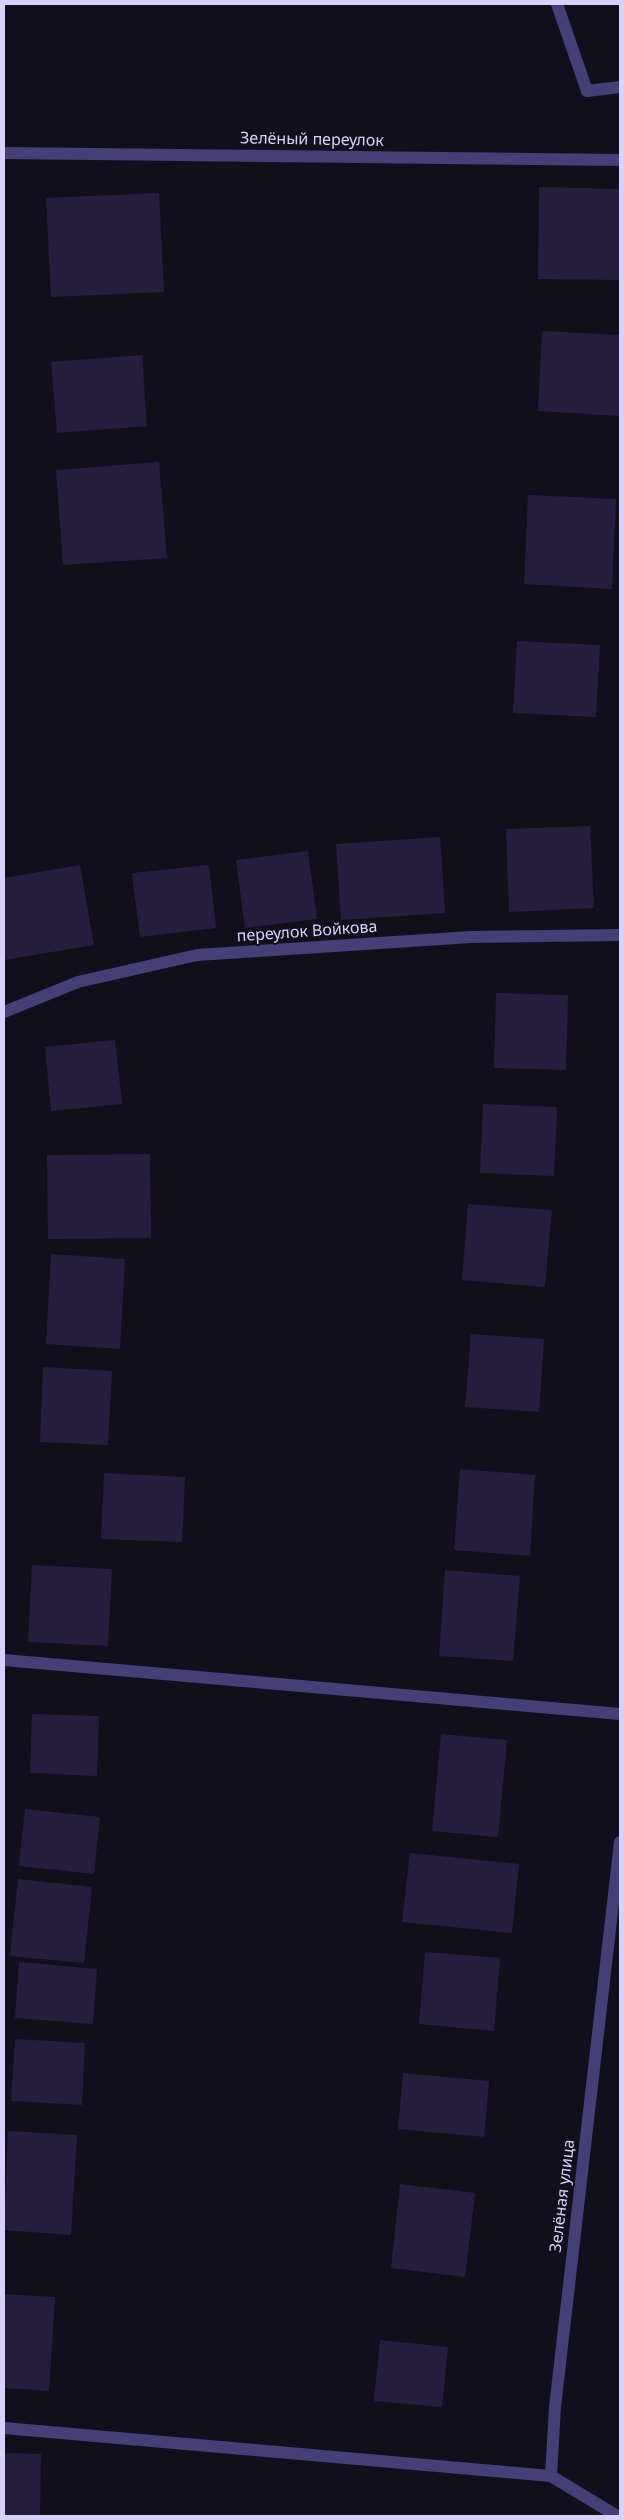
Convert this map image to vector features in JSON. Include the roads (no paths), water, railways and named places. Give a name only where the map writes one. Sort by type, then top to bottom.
[{"type":"street","points":[[557,4],[587,91],[620,87]]},
{"type":"street","name":"Зелёный переулок","points":[[4,153],[620,160]]},
{"type":"street","name":"переулок Войкова","points":[[4,1012],[78,982],[197,955],[471,937],[620,935]]},
{"type":"street","points":[[4,1660],[620,1714]]},
{"type":"street","name":"Зелёная улица","points":[[551,2476],[555,2407],[620,1842]]},
{"type":"street","points":[[4,2428],[551,2476],[618,2516]]}]
